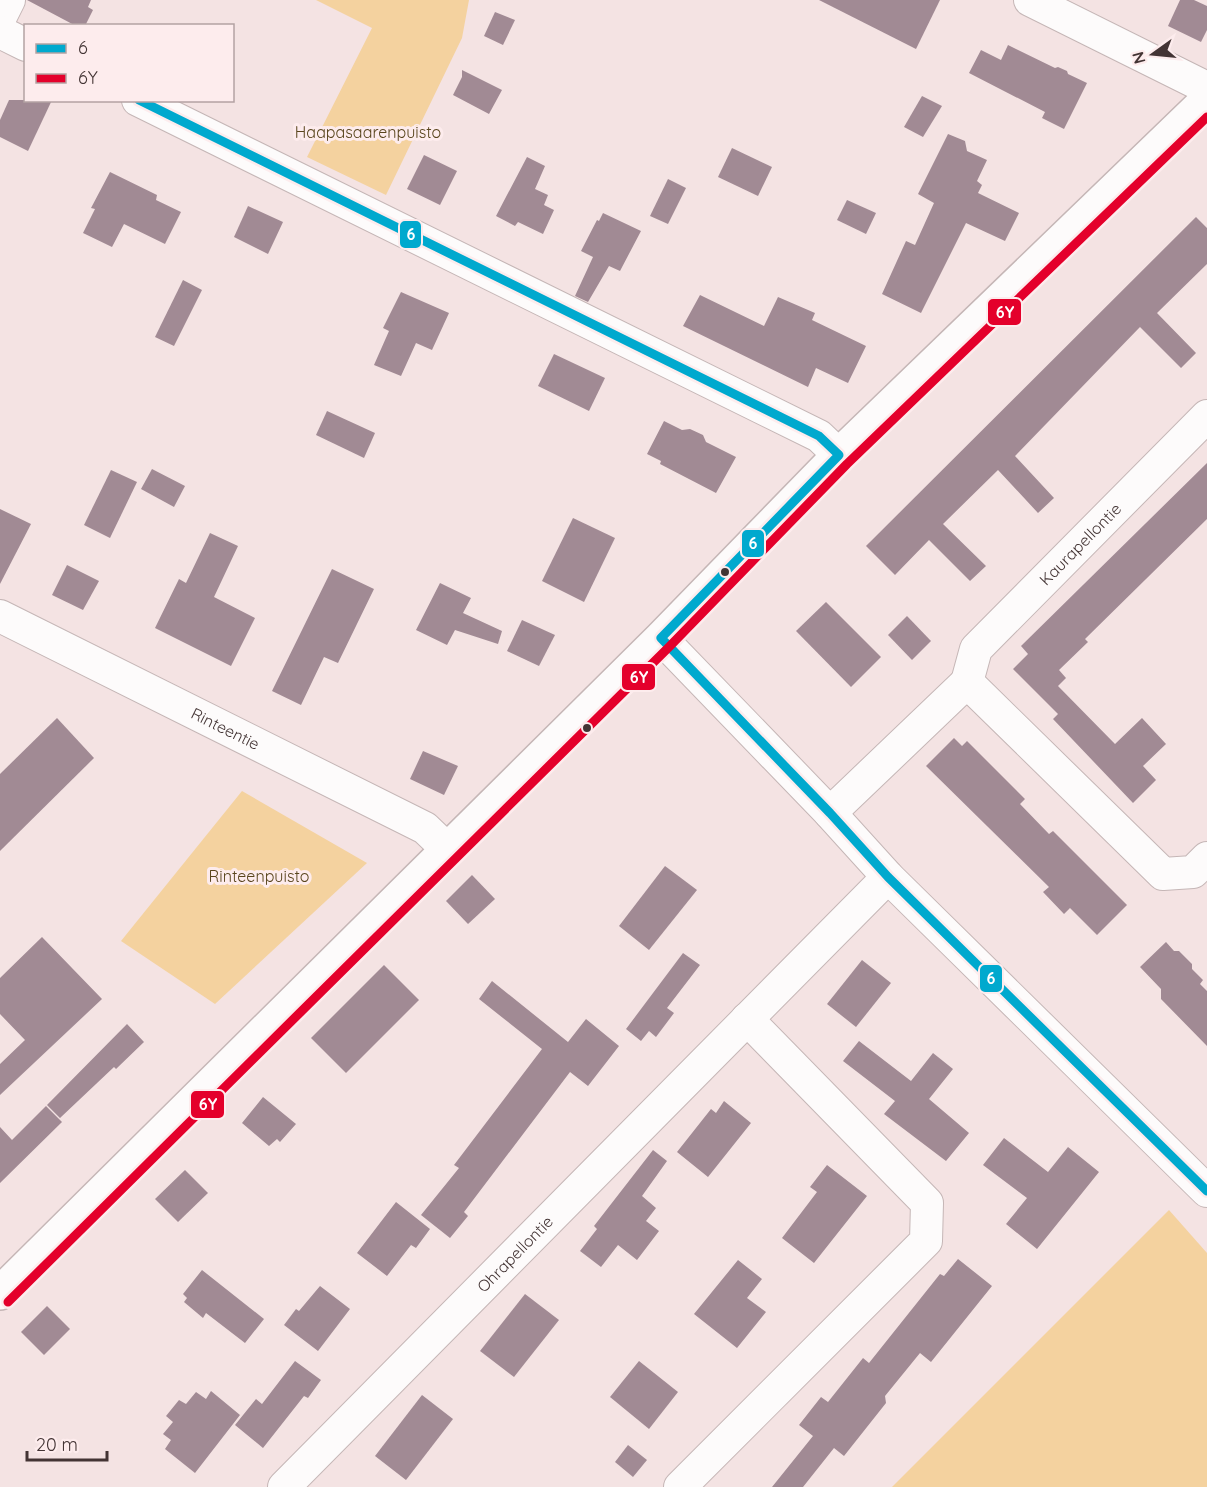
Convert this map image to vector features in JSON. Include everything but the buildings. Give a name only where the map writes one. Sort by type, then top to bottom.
[{"type":"main road","points":[[0,1293],[661,638],[839,455],[1207,100]]},
{"type":"street","points":[[0,18],[9,0]]},
{"type":"street","points":[[1030,0],[1207,88]]},
{"type":"street","points":[[0,32],[24,44]]},
{"type":"street","points":[[142,102],[819,436],[839,455]]},
{"type":"street","name":"Kaurapellontie","points":[[968,682],[976,650],[1207,416]]},
{"type":"street","name":"Rinteentie","points":[[0,616],[425,828],[447,849]]},
{"type":"street","points":[[661,638],[830,813],[888,877],[1207,1191]]},
{"type":"street","points":[[830,813],[968,682],[1163,874],[1193,872],[1207,858]]},
{"type":"street","name":"Ohrapellontie","points":[[284,1487],[888,877]]},
{"type":"street","points":[[680,1487],[926,1241],[927,1203],[747,1019]]},
{"type":"green space","name":"Haapasaarenpuisto","points":[[316,0],[469,0],[462,38],[386,195],[307,157],[372,28]]},
{"type":"green space","name":"Rinteenpuisto","points":[[242,791],[367,863],[215,1004],[121,941]]},
{"type":"green space","points":[[1169,1210],[1207,1253],[1207,1487],[892,1487]]},
{"type":"transit line","name":"6","points":[[143,102],[819,436],[839,455],[661,638],[830,813],[888,877],[1207,1191]]},
{"type":"transit line","name":"6Y","points":[[8,1302],[669,647],[847,464],[1207,117]]}]
